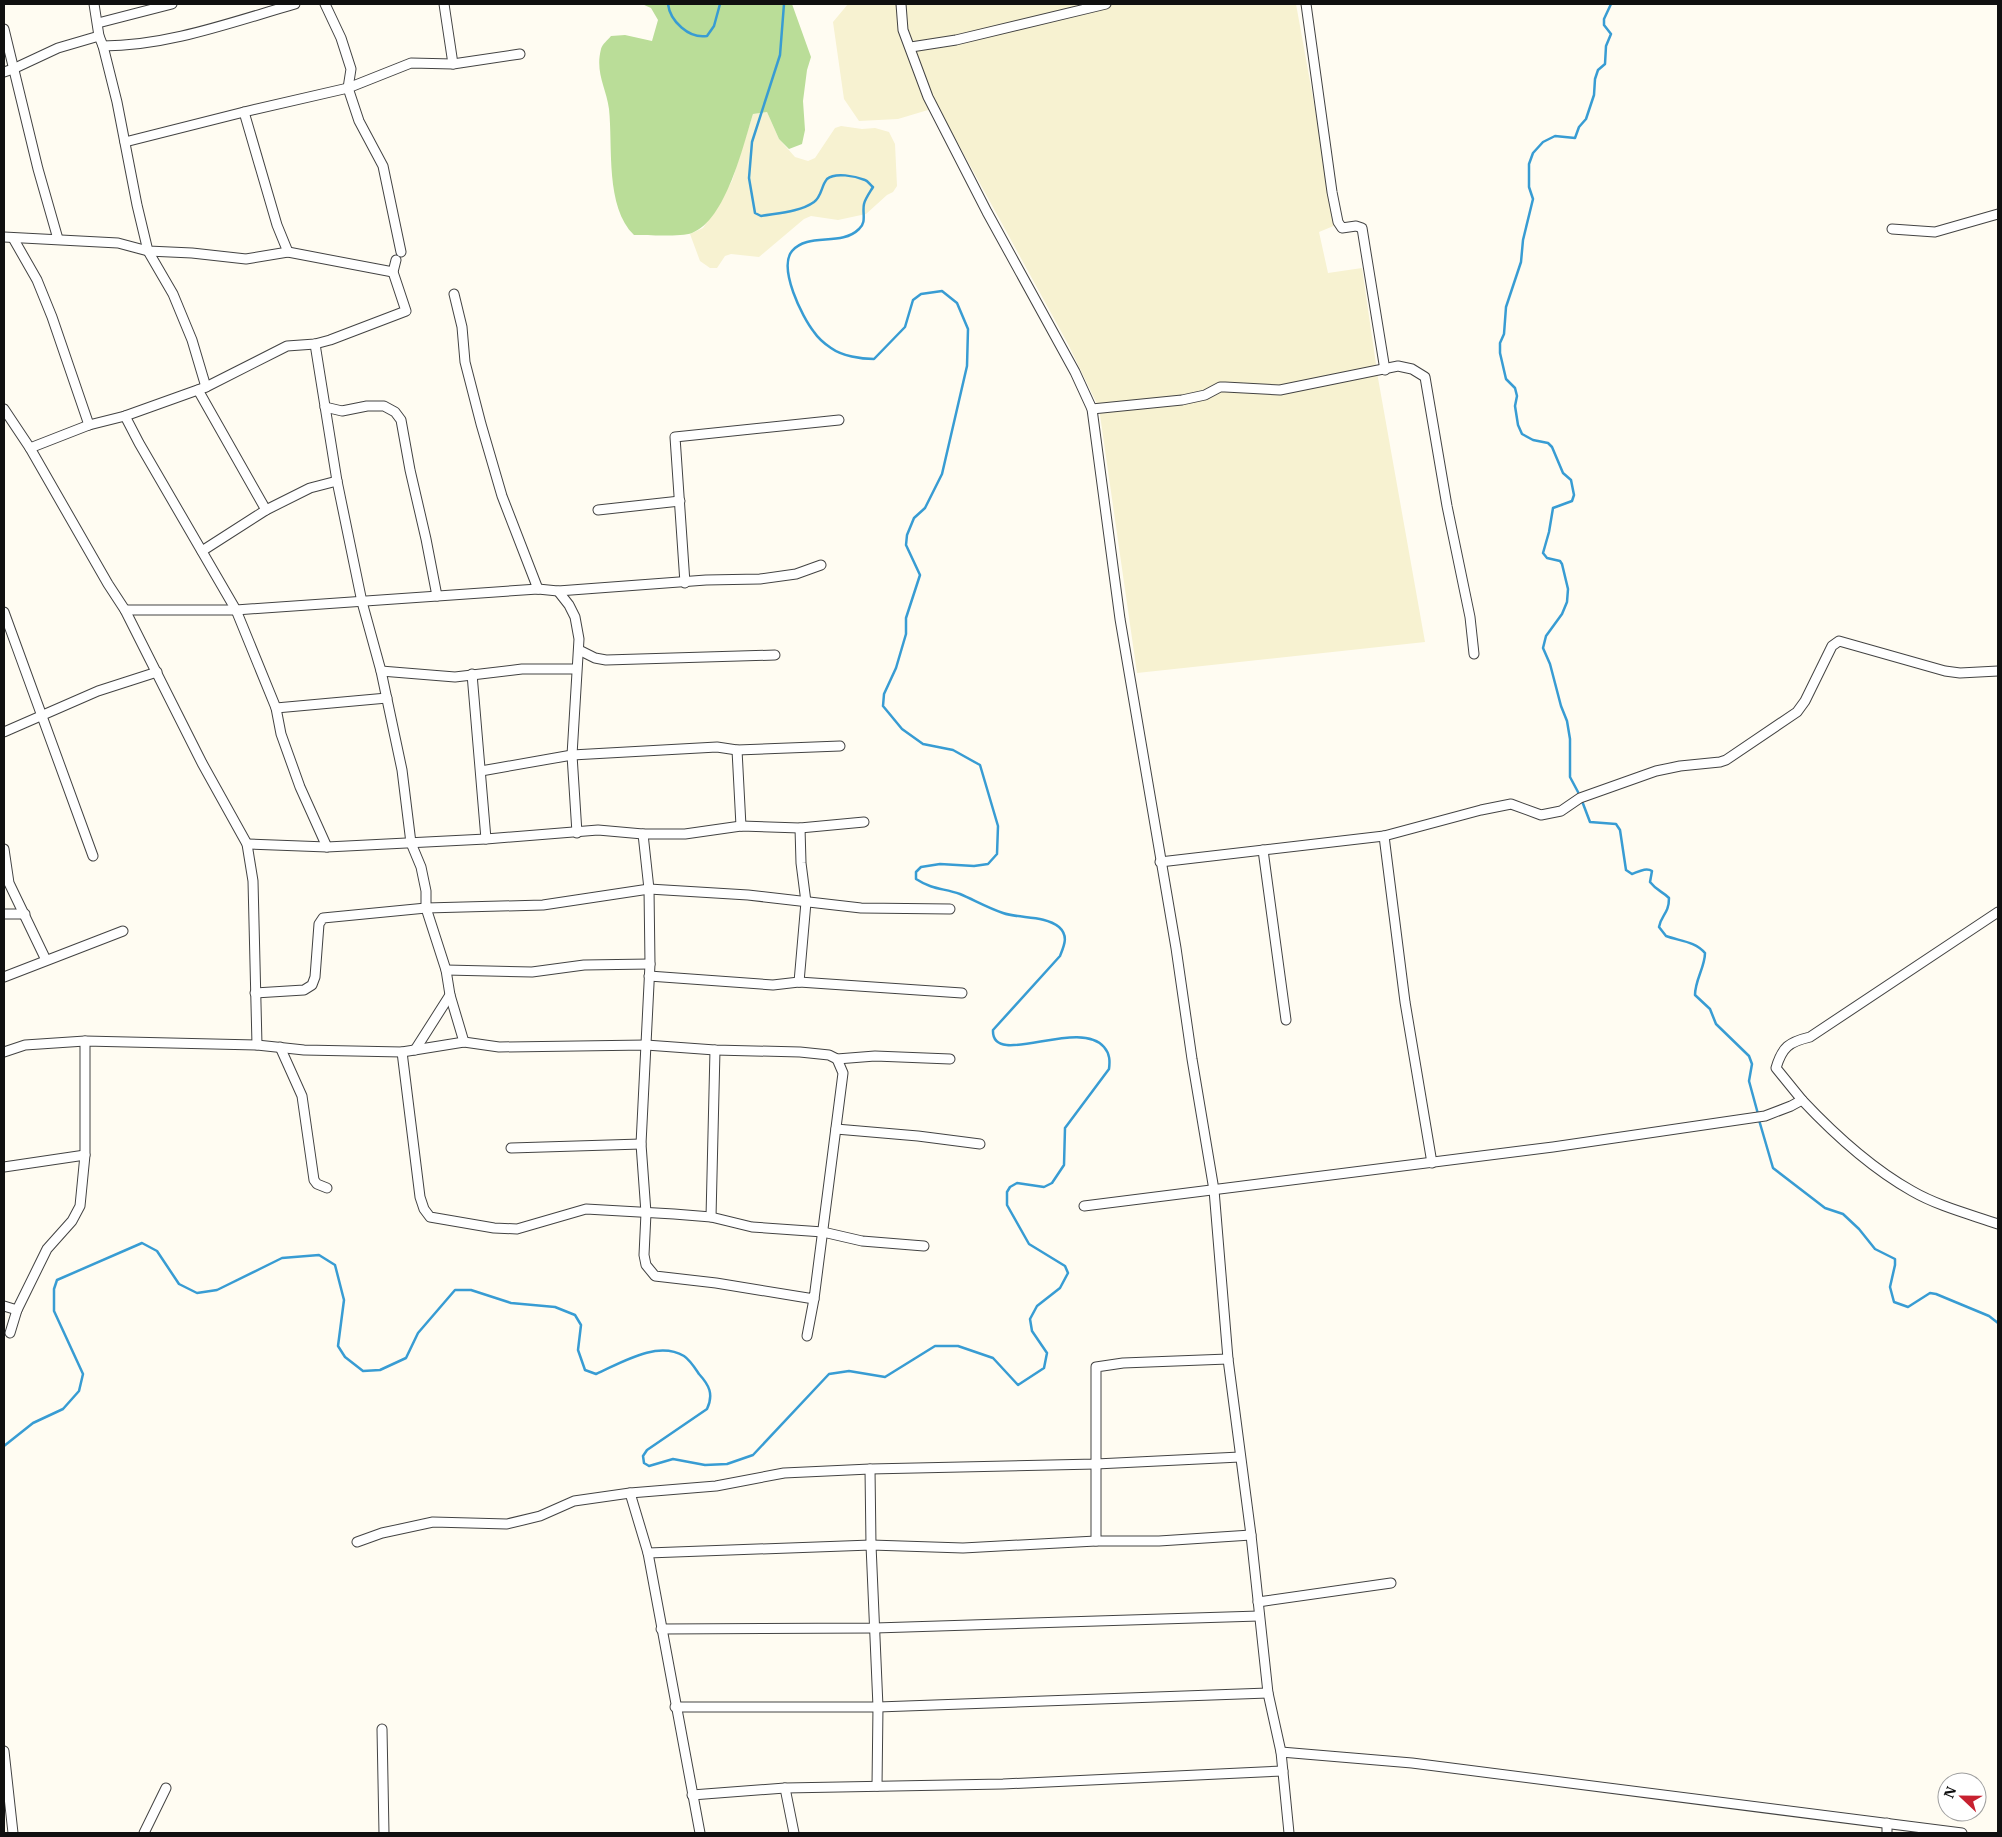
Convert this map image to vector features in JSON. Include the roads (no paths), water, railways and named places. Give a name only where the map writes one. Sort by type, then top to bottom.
[{"type":"street","points":[[94,4],[99,36],[103,46],[125,142],[148,251],[173,294],[192,340],[202,389],[266,510]]},
{"type":"street","points":[[98,23],[172,4]]},
{"type":"street","points":[[103,46],[130,46],[180,37],[295,4]]},
{"type":"street","points":[[30,448],[89,425],[125,416],[202,389],[287,346],[315,344],[406,311],[393,272],[398,256],[383,166],[359,121],[348,88],[351,69],[341,38],[325,4]]},
{"type":"street","points":[[444,4],[452,64]]},
{"type":"street","points":[[900,4],[904,30],[928,97],[987,212],[1075,372],[1092,409],[1120,619],[1176,948],[1214,1190],[1228,1359],[1251,1535],[1268,1693],[1281,1752],[1289,1833]]},
{"type":"street","points":[[911,47],[956,40],[1106,4]]},
{"type":"street","points":[[1306,4],[1338,222],[1342,228],[1356,226],[1362,228],[1385,370]]},
{"type":"street","points":[[4,30],[58,239]]},
{"type":"street","points":[[4,72],[58,48],[99,36]]},
{"type":"street","points":[[125,142],[348,88],[411,63],[452,64],[520,54]]},
{"type":"street","points":[[244,112],[277,225],[288,252]]},
{"type":"street","points":[[1892,229],[1935,232],[1998,214]]},
{"type":"street","points":[[8,237],[118,243],[148,251],[192,253],[246,259],[288,252],[393,272]]},
{"type":"street","points":[[8,237],[37,280],[52,316],[89,425]]},
{"type":"street","points":[[454,294],[462,327],[465,362],[481,424],[502,496],[538,589]]},
{"type":"street","points":[[315,344],[337,481],[362,602],[381,672],[402,770],[410,843],[421,867],[426,892],[426,908],[446,970],[450,995],[464,1042]]},
{"type":"street","points":[[1092,409],[1182,400],[1205,395],[1220,387],[1280,390],[1398,366],[1412,369],[1425,378],[1470,617],[1474,654]]},
{"type":"street","points":[[325,407],[342,411],[367,406],[384,406],[395,412],[401,420],[437,596]]},
{"type":"street","points":[[4,409],[30,448],[108,584],[125,610],[202,763],[247,844],[252,880],[257,1045]]},
{"type":"street","points":[[125,416],[236,610],[276,708],[281,734],[300,788],[327,847]]},
{"type":"street","points":[[685,583],[675,437],[839,420]]},
{"type":"street","points":[[202,551],[266,510],[310,488],[337,481]]},
{"type":"street","points":[[598,510],[680,501]]},
{"type":"street","points":[[125,610],[236,610],[538,589],[558,591],[706,580],[760,579],[796,574],[821,565]]},
{"type":"street","points":[[558,591],[569,605],[575,617],[579,650],[576,669],[572,755],[577,833]]},
{"type":"street","points":[[4,612],[93,856]]},
{"type":"street","points":[[1160,862],[1384,836],[1481,810],[1511,804],[1541,815],[1561,811],[1580,798],[1656,771],[1726,760],[1802,707],[1832,646],[1839,641],[1945,671],[1960,673],[1998,671]]},
{"type":"street","points":[[579,650],[594,658],[606,660],[775,655]]},
{"type":"street","points":[[381,672],[455,677],[522,669],[576,669]]},
{"type":"street","points":[[4,732],[98,691],[157,672]]},
{"type":"street","points":[[472,674],[486,839]]},
{"type":"street","points":[[276,708],[387,698]]},
{"type":"street","points":[[481,772],[572,755],[717,747],[737,750],[840,746]]},
{"type":"street","points":[[737,750],[741,826]]},
{"type":"street","points":[[247,844],[327,847],[486,839],[604,830],[643,834],[695,834],[741,826],[800,828],[864,822]]},
{"type":"street","points":[[799,982],[806,902],[800,828]]},
{"type":"street","points":[[643,834],[648,889],[650,964],[641,1144],[646,1213],[644,1255],[646,1265],[655,1276],[716,1283],[814,1299]]},
{"type":"street","points":[[1384,836],[1405,1002],[1432,1163]]},
{"type":"street","points":[[4,849],[9,883],[46,960]]},
{"type":"street","points":[[1263,850],[1286,1020]]},
{"type":"street","points":[[255,992],[304,990],[312,986],[315,977],[319,924],[323,918],[426,908],[543,905],[648,889],[748,895],[861,908],[950,909]]},
{"type":"street","points":[[1998,912],[1810,1037],[1793,1041],[1780,1053],[1776,1068],[1823,1122],[1881,1171],[1913,1192],[1948,1207],[1998,1224]]},
{"type":"street","points":[[4,914],[25,914]]},
{"type":"street","points":[[4,977],[123,931]]},
{"type":"street","points":[[446,970],[532,972],[584,965],[650,964]]},
{"type":"street","points":[[649,976],[773,985],[799,982],[962,993]]},
{"type":"street","points":[[415,1050],[450,995]]},
{"type":"street","points":[[10,1333],[17,1310],[47,1249],[72,1221],[80,1206],[85,1155],[85,1041]]},
{"type":"street","points":[[4,1052],[25,1045],[85,1041],[257,1045],[304,1050],[402,1052],[464,1042],[500,1047],[646,1045],[715,1050],[800,1052],[829,1055],[837,1059],[875,1056],[950,1059]]},
{"type":"street","points":[[280,1047],[302,1096],[314,1180],[317,1184],[327,1188]]},
{"type":"street","points":[[710,1217],[715,1050]]},
{"type":"street","points":[[402,1052],[420,1197],[424,1209],[430,1217],[494,1228],[517,1229],[586,1210],[646,1213],[710,1217],[752,1227],[823,1232],[862,1242],[924,1246]]},
{"type":"street","points":[[806,1336],[814,1299],[843,1073],[837,1059]]},
{"type":"street","points":[[1084,1206],[1432,1163],[1764,1116],[1802,1100]]},
{"type":"street","points":[[836,1129],[918,1136],[980,1144]]},
{"type":"street","points":[[510,1148],[641,1144]]},
{"type":"street","points":[[4,1167],[85,1155]]},
{"type":"street","points":[[4,1306],[17,1310]]},
{"type":"street","points":[[1096,1541],[1096,1367],[1228,1359]]},
{"type":"street","points":[[357,1542],[382,1533],[433,1522],[507,1524],[540,1516],[574,1501],[630,1492],[716,1486],[784,1473],[870,1469],[1096,1464],[1240,1457]]},
{"type":"street","points":[[870,1469],[871,1545],[878,1707],[877,1786]]},
{"type":"street","points":[[630,1492],[648,1553],[675,1707],[700,1833]]},
{"type":"street","points":[[648,1553],[871,1545],[963,1548],[1096,1541],[1159,1541],[1251,1535]]},
{"type":"street","points":[[1258,1602],[1391,1583]]},
{"type":"street","points":[[661,1629],[875,1628],[1259,1616]]},
{"type":"street","points":[[675,1707],[878,1707],[1268,1693]]},
{"type":"street","points":[[382,1728],[384,1833]]},
{"type":"street","points":[[4,1751],[5,1794],[13,1833]]},
{"type":"street","points":[[1281,1752],[1412,1764],[1962,1833]]},
{"type":"street","points":[[692,1796],[785,1788],[1003,1784],[1283,1771]]},
{"type":"street","points":[[144,1833],[166,1788]]},
{"type":"street","points":[[785,1788],[794,1833]]},
{"type":"street","points":[[1887,1833],[1888,1823]]},
{"type":"waterway","points":[[668,4],[672,17],[676,22],[687,32],[700,36],[707,36],[714,26],[720,4]]},
{"type":"waterway","points":[[4,1446],[33,1423],[63,1409],[79,1391],[83,1374],[54,1311],[54,1289],[57,1280],[142,1243],[157,1251],[179,1284],[197,1293],[217,1290],[282,1258],[319,1255],[335,1265],[344,1300],[338,1346],[345,1357],[363,1371],[380,1370],[406,1358],[418,1333],[455,1290],[471,1290],[511,1303],[555,1307],[575,1315],[581,1325],[578,1350],[585,1370],[596,1374],[628,1359],[651,1352],[673,1352],[684,1356],[708,1386],[710,1394],[709,1404],[707,1409],[647,1450],[643,1456],[644,1463],[649,1466],[673,1459],[705,1465],[727,1464],[753,1455],[829,1374],[849,1371],[885,1377],[935,1346],[958,1346],[993,1358],[1018,1385],[1044,1368],[1047,1353],[1032,1331],[1030,1319],[1037,1306],[1060,1288],[1068,1273],[1065,1266],[1029,1244],[1007,1205],[1007,1192],[1010,1187],[1017,1183],[1044,1187],[1052,1183],[1064,1165],[1065,1128],[1109,1069],[1109,1058],[1104,1047],[1092,1039],[1076,1037],[1021,1045],[1006,1045],[996,1041],[993,1030],[1060,956],[1065,941],[1064,934],[1053,923],[1003,913],[960,894],[933,887],[916,879],[916,872],[921,867],[940,864],[974,866],[988,864],[997,854],[998,826],[980,765],[953,750],[923,744],[902,729],[883,706],[884,694],[896,668],[906,634],[906,618],[920,575],[906,545],[907,535],[914,518],[925,508],[942,474],[967,366],[968,329],[957,303],[942,291],[921,294],[913,300],[905,327],[874,359],[846,355],[835,351],[822,341],[809,325],[793,292],[788,259],[792,251],[799,245],[815,240],[843,237],[859,229],[864,220],[865,202],[873,187],[866,181],[851,176],[835,176],[827,179],[819,197],[814,202],[802,208],[761,216],[755,213],[749,178],[752,142],[780,55],[784,4]]},
{"type":"waterway","points":[[1578,792],[1570,777],[1570,739],[1567,721],[1550,664],[1543,648],[1546,636],[1562,614],[1567,602],[1568,589],[1560,561],[1547,558],[1543,553],[1553,508],[1572,501],[1574,495],[1571,480],[1563,473],[1552,447],[1548,443],[1533,440],[1522,434],[1518,425],[1515,406],[1517,396],[1515,388],[1506,379],[1500,353],[1500,343],[1504,334],[1506,307],[1521,262],[1523,240],[1533,199],[1529,187],[1529,164],[1533,153],[1543,142],[1555,136],[1575,138],[1579,127],[1586,119],[1594,95],[1595,79],[1598,70],[1605,64],[1606,46],[1611,34],[1604,25],[1604,19],[1611,4]]},
{"type":"waterway","points":[[1582,801],[1590,822],[1616,824],[1620,830],[1626,870],[1632,874],[1645,870],[1652,871],[1650,882],[1669,898],[1668,908],[1659,927],[1666,936],[1697,946],[1705,953],[1695,995],[1710,1009],[1716,1024],[1749,1056],[1752,1064],[1749,1081],[1758,1114]]},
{"type":"waterway","points":[[1759,1120],[1773,1168],[1825,1208],[1843,1214],[1859,1229],[1875,1249],[1895,1259],[1890,1287],[1894,1302],[1908,1307],[1930,1293],[1936,1294],[1989,1316],[1998,1323]]}]
